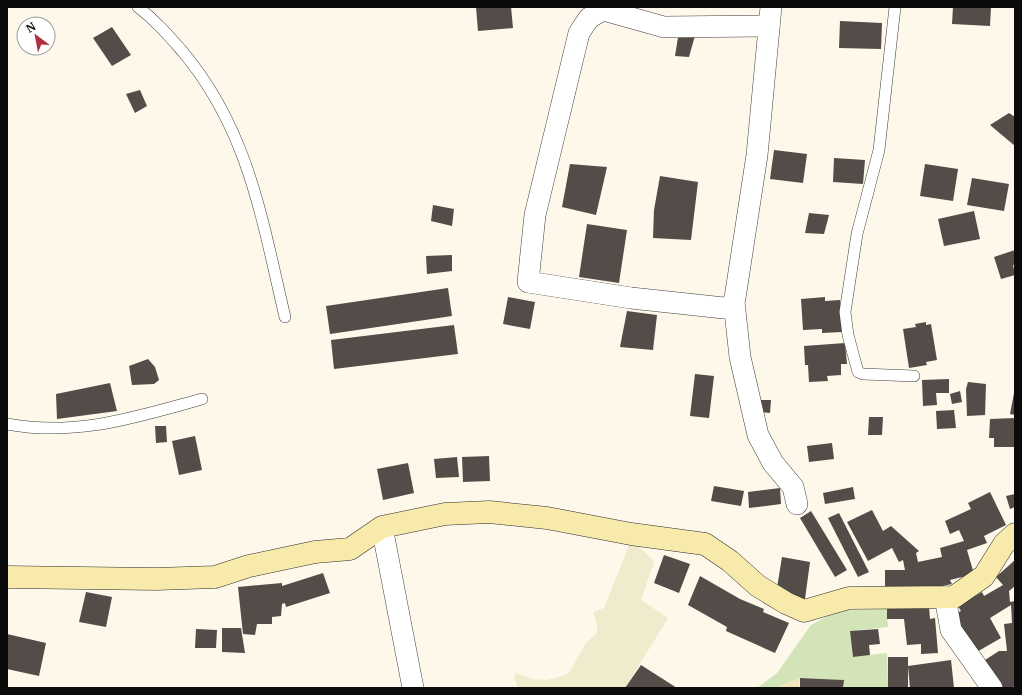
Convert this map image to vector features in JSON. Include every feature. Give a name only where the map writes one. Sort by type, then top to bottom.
[{"type":"main road","points":[[7,577],[156,579],[215,577],[249,566],[315,552],[350,549],[382,527],[445,514],[489,512],[547,518],[631,534],[705,544],[730,561],[758,586],[786,603],[804,610],[849,598],[954,597],[984,576],[1004,544],[1015,534]]},
{"type":"street","points":[[734,302],[731,307],[724,308],[631,298],[528,282],[535,215],[579,33],[589,18],[603,9],[664,27],[770,17],[757,155],[734,302],[740,357],[758,435],[774,463],[793,487],[797,504]]},
{"type":"street","points":[[382,527],[413,688]]},
{"type":"street","points":[[945,597],[951,630],[992,688]]},
{"type":"lane","points":[[138,7],[157,22],[197,70],[220,104],[234,131],[248,169],[260,210],[285,317]]},
{"type":"lane","points":[[895,7],[879,150],[857,234],[845,312],[848,335],[858,372],[863,374],[914,376]]},
{"type":"lane","points":[[7,424],[22,427],[70,428],[116,423],[202,399]]},
{"type":"shaded area","points":[[632,538],[654,562],[641,600],[668,618],[625,688],[518,688],[514,677],[516,673],[532,679],[547,680],[563,676],[570,672],[585,644],[597,633],[597,625],[593,612],[604,608]]},
{"type":"green space","points":[[887,609],[888,627],[850,631],[853,657],[887,653],[888,688],[843,688],[843,680],[800,678],[775,688],[757,688],[777,673],[811,625],[844,610]]},
{"type":"sand","points":[[800,678],[799,688],[775,688]]},
{"type":"building","points":[[476,7],[511,7],[513,28],[478,31]]},
{"type":"building","points":[[953,7],[991,7],[990,26],[952,24]]},
{"type":"building","points":[[840,21],[882,23],[881,49],[839,48]]},
{"type":"building","points":[[112,27],[131,55],[112,66],[93,38]]},
{"type":"building","points":[[679,31],[696,32],[689,57],[675,56]]},
{"type":"building","points":[[140,90],[147,106],[135,113],[126,94]]},
{"type":"building","points":[[1009,113],[1015,117],[1015,146],[990,125]]},
{"type":"building","points":[[774,150],[807,154],[803,183],[770,179]]},
{"type":"building","points":[[834,158],[865,160],[863,184],[833,182]]},
{"type":"building","points":[[570,164],[607,167],[596,215],[562,207]]},
{"type":"building","points":[[925,164],[958,169],[953,201],[920,196]]},
{"type":"building","points":[[660,176],[698,182],[691,240],[653,238],[654,210]]},
{"type":"building","points":[[972,178],[1009,184],[1004,211],[967,205]]},
{"type":"building","points":[[433,205],[454,209],[452,226],[431,221]]},
{"type":"building","points":[[974,211],[980,239],[944,246],[938,219]]},
{"type":"building","points":[[809,213],[829,215],[824,234],[805,233]]},
{"type":"building","points":[[587,224],[627,230],[619,283],[579,277]]},
{"type":"building","points":[[1015,250],[1015,265],[1013,265],[1015,275],[1001,279],[994,257]]},
{"type":"building","points":[[452,255],[452,271],[427,274],[426,256]]},
{"type":"building","points":[[448,288],[452,316],[330,334],[326,306]]},
{"type":"building","points":[[508,297],[535,302],[530,329],[503,324]]},
{"type":"building","points":[[825,297],[825,301],[840,300],[842,332],[822,333],[822,329],[803,330],[801,299]]},
{"type":"building","points":[[627,311],[657,315],[653,350],[620,347]]},
{"type":"building","points":[[926,322],[926,325],[931,324],[937,360],[926,362],[927,365],[909,368],[903,329],[916,327],[915,324]]},
{"type":"building","points":[[454,325],[458,354],[334,369],[331,340]]},
{"type":"building","points":[[845,343],[847,364],[841,364],[841,375],[827,376],[828,381],[809,382],[808,365],[805,365],[804,346]]},
{"type":"building","points":[[148,359],[155,367],[159,380],[154,384],[132,385],[129,366]]},
{"type":"building","points":[[695,374],[714,376],[709,418],[690,416]]},
{"type":"building","points":[[949,379],[949,393],[936,393],[937,405],[923,406],[922,380]]},
{"type":"building","points":[[968,382],[986,384],[985,415],[967,416],[966,389]]},
{"type":"building","points":[[110,383],[117,411],[57,419],[56,394]]},
{"type":"building","points":[[960,391],[962,402],[952,404],[950,394]]},
{"type":"building","points":[[1015,393],[1015,415],[1010,414]]},
{"type":"building","points":[[758,400],[771,400],[770,413],[758,412]]},
{"type":"building","points":[[954,410],[956,428],[937,429],[936,411]]},
{"type":"building","points":[[869,417],[883,417],[882,435],[868,435]]},
{"type":"building","points":[[1015,418],[1014,447],[994,447],[994,438],[989,438],[990,419]]},
{"type":"building","points":[[155,426],[166,426],[167,442],[156,443]]},
{"type":"building","points":[[195,436],[202,470],[179,475],[172,441]]},
{"type":"building","points":[[832,443],[834,459],[809,462],[807,446]]},
{"type":"building","points":[[489,456],[490,481],[463,482],[462,457]]},
{"type":"building","points":[[457,457],[459,477],[436,478],[434,459]]},
{"type":"building","points":[[408,463],[414,493],[383,500],[377,469]]},
{"type":"building","points":[[714,486],[744,491],[741,506],[711,501]]},
{"type":"building","points":[[853,487],[855,499],[825,504],[823,493]]},
{"type":"building","points":[[780,488],[781,504],[749,508],[748,492]]},
{"type":"building","points":[[990,492],[1006,525],[984,536],[987,543],[967,550],[974,574],[950,580],[952,584],[924,590],[885,590],[885,570],[905,570],[903,560],[899,562],[892,548],[868,561],[847,522],[872,510],[883,531],[891,526],[919,551],[916,553],[918,562],[942,557],[940,548],[964,541],[959,530],[950,534],[945,521],[971,509],[968,503]]},
{"type":"building","points":[[1015,494],[1015,507],[1010,509],[1006,496]]},
{"type":"building","points":[[811,511],[847,570],[835,577],[800,518]]},
{"type":"building","points":[[839,513],[869,572],[858,577],[828,518]]},
{"type":"building","points":[[664,555],[690,564],[679,593],[654,583]]},
{"type":"building","points":[[782,557],[810,562],[805,599],[776,594]]},
{"type":"building","points":[[1015,560],[1015,586],[1009,591],[1010,602],[1015,601],[1015,686],[1011,688],[1003,688],[985,660],[999,651],[1007,651],[1004,624],[1012,623],[1011,605],[990,618],[1001,638],[975,653],[953,615],[961,611],[958,606],[982,592],[984,596],[1003,585],[996,577]]},
{"type":"building","points":[[323,573],[330,593],[286,607],[285,603],[282,604],[281,616],[272,617],[272,624],[257,624],[255,635],[243,634],[238,587],[282,583],[282,586]]},
{"type":"building","points":[[700,576],[740,599],[764,609],[763,612],[789,623],[775,653],[726,631],[727,627],[688,605]]},
{"type":"building","points":[[86,592],[112,597],[106,627],[79,622]]},
{"type":"building","points":[[900,607],[929,607],[930,619],[935,618],[938,653],[921,654],[921,644],[907,645],[904,619],[887,619],[887,609],[900,609]]},
{"type":"building","points":[[222,628],[241,628],[245,653],[222,652]]},
{"type":"building","points":[[196,629],[217,630],[216,648],[195,648]]},
{"type":"building","points":[[878,629],[880,644],[869,645],[870,655],[853,657],[850,631]]},
{"type":"building","points":[[7,634],[46,643],[39,676],[7,669]]},
{"type":"building","points":[[888,657],[908,657],[908,688],[888,688]]},
{"type":"building","points":[[951,660],[954,688],[910,688],[908,666]]},
{"type":"building","points":[[641,665],[677,688],[625,688]]},
{"type":"building","points":[[800,678],[844,680],[843,688],[800,688]]}]
